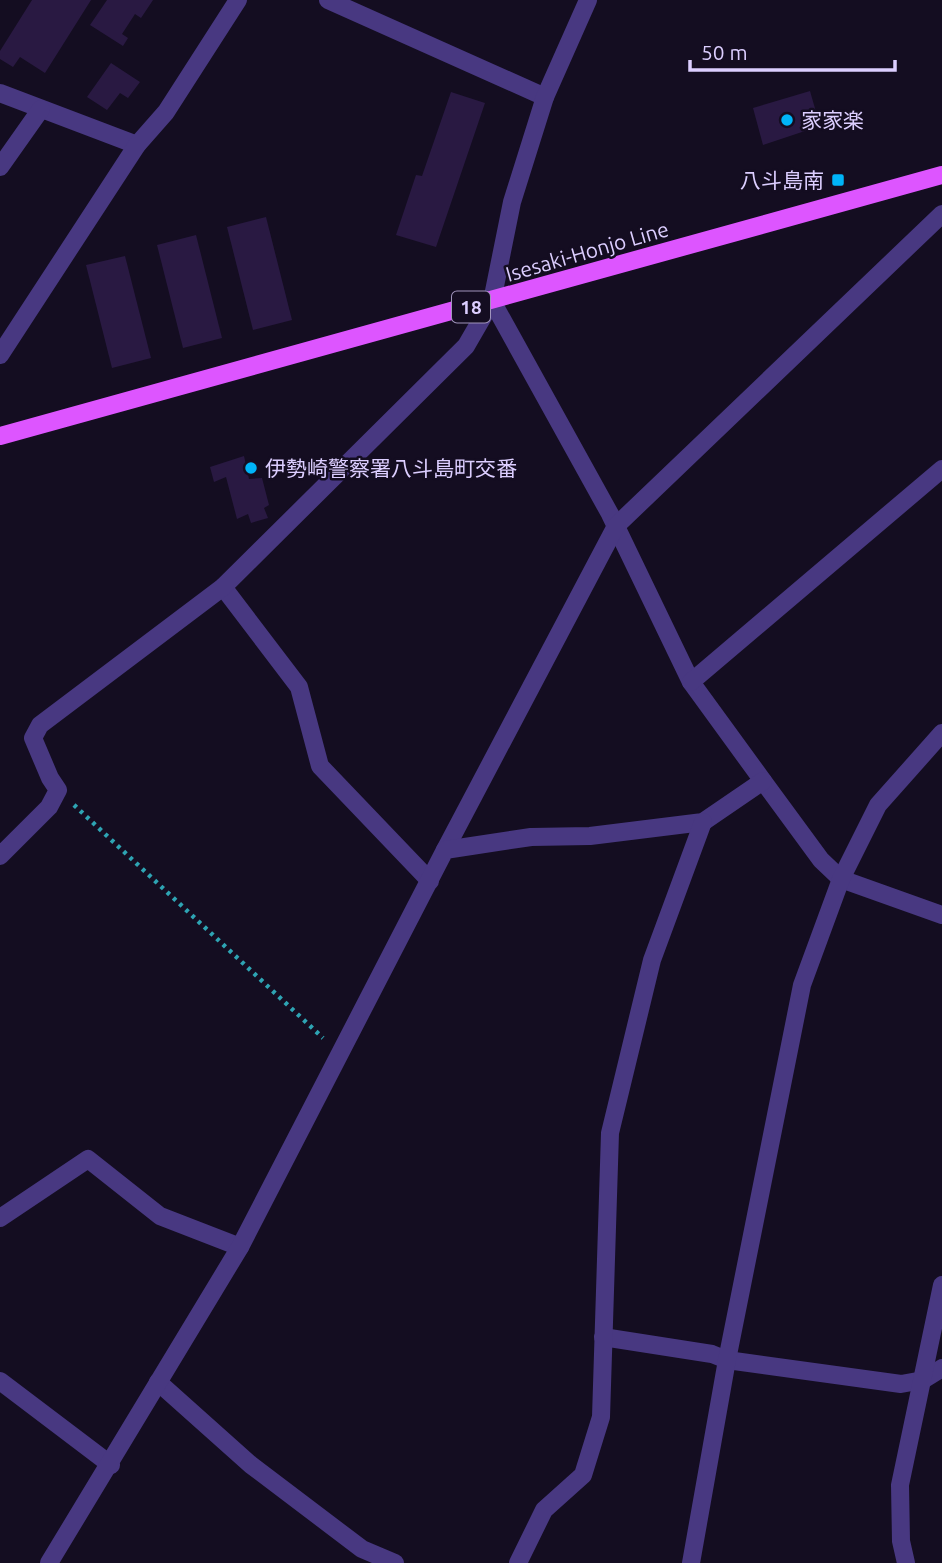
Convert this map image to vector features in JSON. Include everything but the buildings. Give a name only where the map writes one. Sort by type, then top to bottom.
[{"type":"main road","name":"Isesaki-Honjo Line","points":[[0,436],[492,302],[942,175]]},
{"type":"street","points":[[0,355],[137,145],[166,112],[238,0]]},
{"type":"street","points":[[328,0],[545,97]]},
{"type":"street","points":[[0,856],[49,807],[58,790],[33,738],[40,724],[223,587],[466,346],[492,302],[512,202],[545,97],[588,0]]},
{"type":"street","points":[[0,93],[137,145]]},
{"type":"street","points":[[0,167],[41,109]]},
{"type":"street","points":[[49,1563],[111,1465],[240,1247],[616,526],[942,214]]},
{"type":"street","points":[[492,302],[616,526],[691,682],[763,781],[821,860],[841,879],[942,915]]},
{"type":"street","points":[[691,682],[942,469]]},
{"type":"street","points":[[223,587],[299,687],[320,766],[430,881]]},
{"type":"street","points":[[691,1563],[727,1360],[802,985],[841,879],[878,805],[942,733]]},
{"type":"street","points":[[445,850],[531,837],[590,836],[703,822],[763,781]]},
{"type":"street","points":[[518,1563],[544,1510],[583,1475],[601,1417],[610,1133],[652,960],[703,822]]},
{"type":"street","points":[[0,1217],[89,1159],[160,1216],[240,1247]]},
{"type":"street","points":[[906,1563],[901,1541],[900,1485],[942,1285]]},
{"type":"street","points":[[603,1337],[712,1354],[727,1360],[901,1384],[923,1380],[942,1368]]},
{"type":"street","points":[[0,1381],[111,1465]]},
{"type":"street","points":[[158,1382],[251,1465],[362,1549],[395,1563]]},
{"type":"path","points":[[58,790],[339,1054]]},
{"type":"place","name":"家家楽","points":[[787,120]]},
{"type":"place","name":"八斗島南","points":[[838,180]]},
{"type":"place","name":"伊勢崎警察署八斗島町交番","points":[[251,468]]}]
